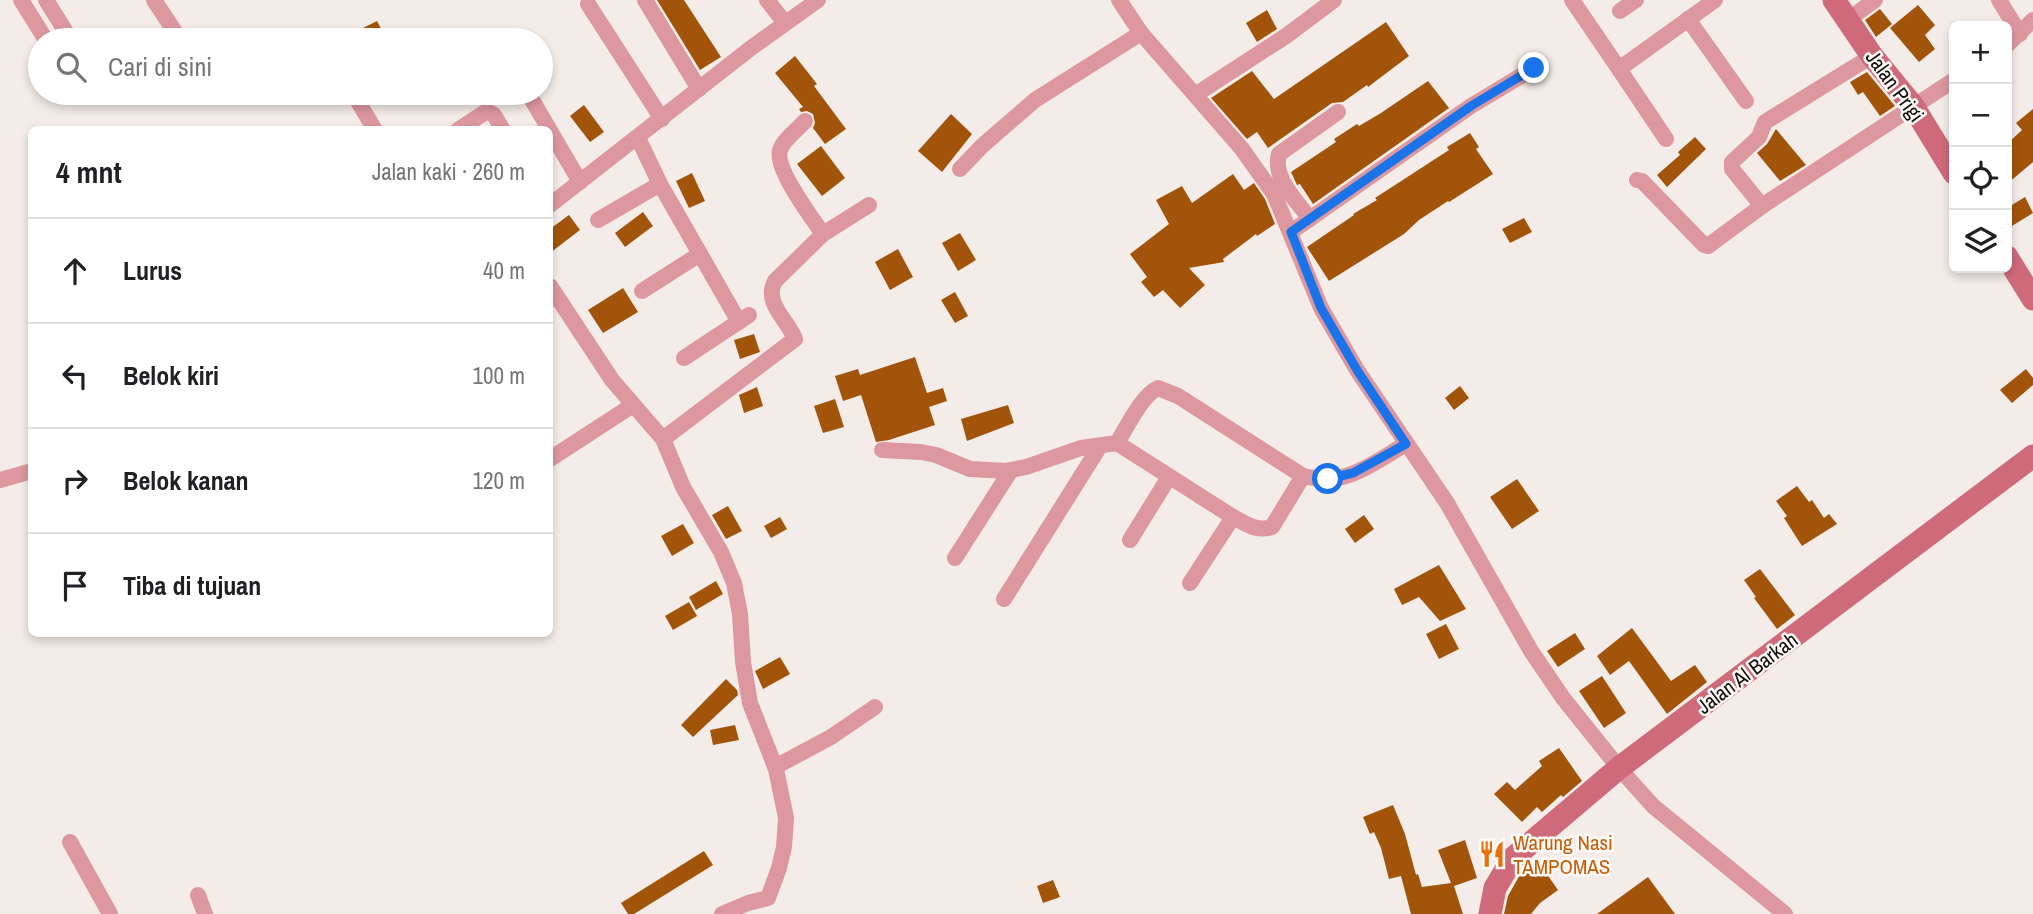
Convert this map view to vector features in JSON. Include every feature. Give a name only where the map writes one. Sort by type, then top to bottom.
[{"type":"street","points":[[21,0],[39,28]]},
{"type":"street","points":[[46,0],[64,28]]},
{"type":"street","points":[[154,0],[172,28]]},
{"type":"street","points":[[645,0],[699,89]]},
{"type":"street","points":[[767,0],[785,23]]},
{"type":"street","points":[[553,202],[818,0]]},
{"type":"street","points":[[1119,0],[1141,33],[1259,171],[1274,194],[1321,308],[1357,370],[1447,503],[1538,662],[1619,768],[1671,822],[1785,914]]},
{"type":"street","points":[[1195,95],[1286,36],[1334,0]]},
{"type":"street","points":[[1572,0],[1666,139]]},
{"type":"street","points":[[1620,11],[1636,0]]},
{"type":"street","points":[[1619,69],[1715,0]]},
{"type":"street","name":"Jalan Prigi","points":[[1834,0],[1872,56],[1913,106],[1949,165]]},
{"type":"street","points":[[1849,19],[1875,0]]},
{"type":"street","points":[[1998,0],[2020,34]]},
{"type":"street","points":[[589,4],[662,119]]},
{"type":"street","points":[[1688,19],[1746,101]]},
{"type":"street","points":[[2012,41],[2033,20]]},
{"type":"street","points":[[960,169],[1035,100],[1141,33]]},
{"type":"street","points":[[1762,206],[1732,169],[1732,163],[1759,137],[1765,122],[1872,56]]},
{"type":"street","points":[[1291,232],[1471,106],[1534,68]]},
{"type":"street","points":[[1637,180],[1642,181],[1708,246],[1762,206],[1949,83]]},
{"type":"street","points":[[360,105],[373,126]]},
{"type":"street","points":[[535,105],[547,126]]},
{"type":"street","points":[[464,126],[486,111],[494,115],[501,126]]},
{"type":"street","points":[[1310,219],[1284,184],[1277,160],[1279,154],[1338,112]]},
{"type":"street","points":[[805,121],[782,146],[779,160],[796,193],[823,234]]},
{"type":"street","points":[[553,136],[580,182]]},
{"type":"street","points":[[638,138],[660,184],[700,254],[744,319],[684,358]]},
{"type":"street","points":[[598,220],[660,184]]},
{"type":"street","points":[[663,439],[795,339],[772,301],[771,289],[775,281],[823,234],[869,205]]},
{"type":"street","points":[[642,291],[700,254]]},
{"type":"street","points":[[2012,265],[2033,299]]},
{"type":"street","points":[[553,291],[612,380],[663,439],[683,487],[721,552],[734,583],[750,703],[775,767],[786,818],[784,847],[768,898],[776,914]]},
{"type":"street","points":[[1117,443],[1144,400],[1157,388],[1178,396],[1303,476],[1338,478],[1406,444]]},
{"type":"street","points":[[553,457],[633,405]]},
{"type":"street","points":[[882,450],[936,455],[970,469],[989,471],[1012,470],[1081,447],[1117,443],[1233,517],[1253,528],[1263,530],[1272,527],[1303,476]]},
{"type":"street","points":[[1004,600],[1100,446]]},
{"type":"street","name":"Jalan Al Barkah","points":[[1490,914],[1495,888],[1513,858],[1619,768],[2033,456]]},
{"type":"street","points":[[955,558],[1012,470]]},
{"type":"street","points":[[0,480],[28,472]]},
{"type":"street","points":[[1130,540],[1169,477]]},
{"type":"street","points":[[1190,583],[1233,517]]},
{"type":"street","points":[[775,767],[831,737],[874,707]]},
{"type":"street","points":[[70,842],[110,914]]},
{"type":"street","points":[[198,895],[205,914]]},
{"type":"street","points":[[722,914],[768,898]]},
{"type":"building","points":[[657,0],[684,0],[721,57],[700,70]]},
{"type":"building","points":[[1918,5],[1935,25],[1925,35],[1935,49],[1919,62],[1890,28]]},
{"type":"building","points":[[1880,9],[1892,24],[1876,37],[1865,20]]},
{"type":"building","points":[[1267,10],[1277,29],[1257,42],[1246,23]]},
{"type":"building","points":[[377,21],[381,28],[363,28]]},
{"type":"building","points":[[1386,22],[1409,56],[1368,87],[1367,85],[1343,102],[1332,103],[1268,148],[1257,132],[1247,139],[1211,98],[1252,71],[1274,99]]},
{"type":"building","points":[[795,56],[846,129],[825,144],[813,128],[813,114],[801,112],[799,109],[803,107],[775,73]]},
{"type":"building","points":[[1867,72],[1895,106],[1880,116],[1863,92],[1858,95],[1850,82]]},
{"type":"building","points":[[1428,81],[1449,108],[1313,204],[1300,184],[1297,185],[1291,172],[1336,142],[1334,139],[1381,113]]},
{"type":"building","points":[[584,105],[604,132],[590,142],[570,116]]},
{"type":"building","points":[[2033,109],[2033,162],[2012,180],[2012,139],[2022,130],[2016,123]]},
{"type":"building","points":[[951,114],[972,134],[942,172],[918,151]]},
{"type":"building","points":[[1776,129],[1806,165],[1780,181],[1757,153],[1767,144]]},
{"type":"building","points":[[1470,133],[1479,147],[1476,149],[1493,174],[1329,281],[1307,247]]},
{"type":"building","points":[[1695,137],[1706,149],[1667,187],[1657,175],[1680,155],[1678,152]]},
{"type":"building","points":[[821,146],[845,178],[822,196],[797,164]]},
{"type":"building","points":[[692,173],[705,201],[689,208],[676,181]]},
{"type":"building","points":[[1233,174],[1244,190],[1254,183],[1265,199],[1275,224],[1257,236],[1256,234],[1223,259],[1224,262],[1189,268],[1205,285],[1180,308],[1163,290],[1154,297],[1141,282],[1147,277],[1130,254],[1169,224],[1156,200],[1182,186],[1192,203]]},
{"type":"building","points":[[2025,197],[2033,213],[2012,226],[2012,205]]},
{"type":"building","points":[[643,212],[653,226],[625,247],[615,233]]},
{"type":"building","points":[[569,215],[580,230],[553,251],[553,227]]},
{"type":"building","points":[[1524,218],[1532,232],[1510,243],[1502,229]]},
{"type":"building","points":[[960,233],[976,260],[958,271],[942,243]]},
{"type":"building","points":[[898,249],[913,277],[890,290],[875,262]]},
{"type":"building","points":[[623,288],[638,312],[603,333],[588,310]]},
{"type":"building","points":[[955,292],[968,316],[955,323],[941,300]]},
{"type":"building","points":[[754,334],[760,352],[740,359],[734,340]]},
{"type":"building","points":[[915,357],[927,393],[943,388],[947,401],[929,407],[935,425],[876,442],[861,395],[843,401],[835,376],[858,369],[860,375]]},
{"type":"building","points":[[2026,369],[2033,378],[2033,385],[2012,403],[2000,390]]},
{"type":"building","points":[[1460,386],[1469,398],[1454,410],[1445,398]]},
{"type":"building","points":[[757,387],[763,406],[744,413],[739,395]]},
{"type":"building","points":[[835,399],[844,427],[823,433],[814,406]]},
{"type":"building","points":[[1008,405],[1014,423],[967,441],[961,419]]},
{"type":"building","points":[[1517,479],[1539,511],[1512,529],[1490,497]]},
{"type":"building","points":[[1797,486],[1809,502],[1812,500],[1824,518],[1829,514],[1837,524],[1802,546],[1776,501]]},
{"type":"building","points":[[728,506],[742,531],[726,539],[712,515]]},
{"type":"building","points":[[1364,515],[1374,529],[1355,543],[1345,529]]},
{"type":"building","points":[[780,517],[787,529],[771,538],[764,526]]},
{"type":"building","points":[[683,524],[694,543],[672,556],[661,536]]},
{"type":"building","points":[[1439,565],[1466,609],[1440,621],[1419,597],[1402,605],[1394,589]]},
{"type":"building","points":[[1760,569],[1795,615],[1777,629],[1744,580]]},
{"type":"building","points":[[716,581],[723,594],[696,610],[689,597]]},
{"type":"building","points":[[689,602],[697,616],[673,630],[665,616]]},
{"type":"building","points":[[1446,624],[1459,649],[1439,659],[1426,634]]},
{"type":"building","points":[[1632,628],[1671,681],[1695,665],[1707,682],[1667,714],[1629,661],[1610,675],[1597,656]]},
{"type":"building","points":[[1575,633],[1585,649],[1558,667],[1547,651]]},
{"type":"building","points":[[780,657],[790,674],[763,689],[755,671]]},
{"type":"building","points":[[1602,676],[1626,713],[1604,728],[1579,691]]},
{"type":"building","points":[[726,679],[737,690],[738,695],[693,737],[681,725]]},
{"type":"building","points":[[735,725],[739,740],[713,745],[710,730]]},
{"type":"building","points":[[1559,748],[1582,781],[1542,812],[1537,807],[1522,822],[1494,794],[1507,782],[1515,790],[1542,766],[1539,761]]},
{"type":"building","points":[[1393,805],[1422,887],[1451,883],[1438,850],[1465,840],[1477,878],[1454,886],[1463,914],[1411,914],[1401,876],[1389,879],[1381,848],[1374,832],[1370,834],[1363,817]]},
{"type":"building","points":[[704,851],[713,865],[634,914],[628,914],[621,903]]},
{"type":"building","points":[[1537,860],[1558,890],[1540,903],[1531,914],[1504,914],[1508,896],[1522,871]]},
{"type":"building","points":[[1648,877],[1675,914],[1597,914]]},
{"type":"building","points":[[1053,880],[1060,897],[1043,903],[1037,886]]},
{"type":"place","name":"Warung Nasi TAMPOMAS","points":[[1492,854]]},
{"type":"route","points":[[1328,479],[1353,473],[1406,444],[1357,370],[1321,308],[1291,232],[1471,106],[1534,68]]}]
